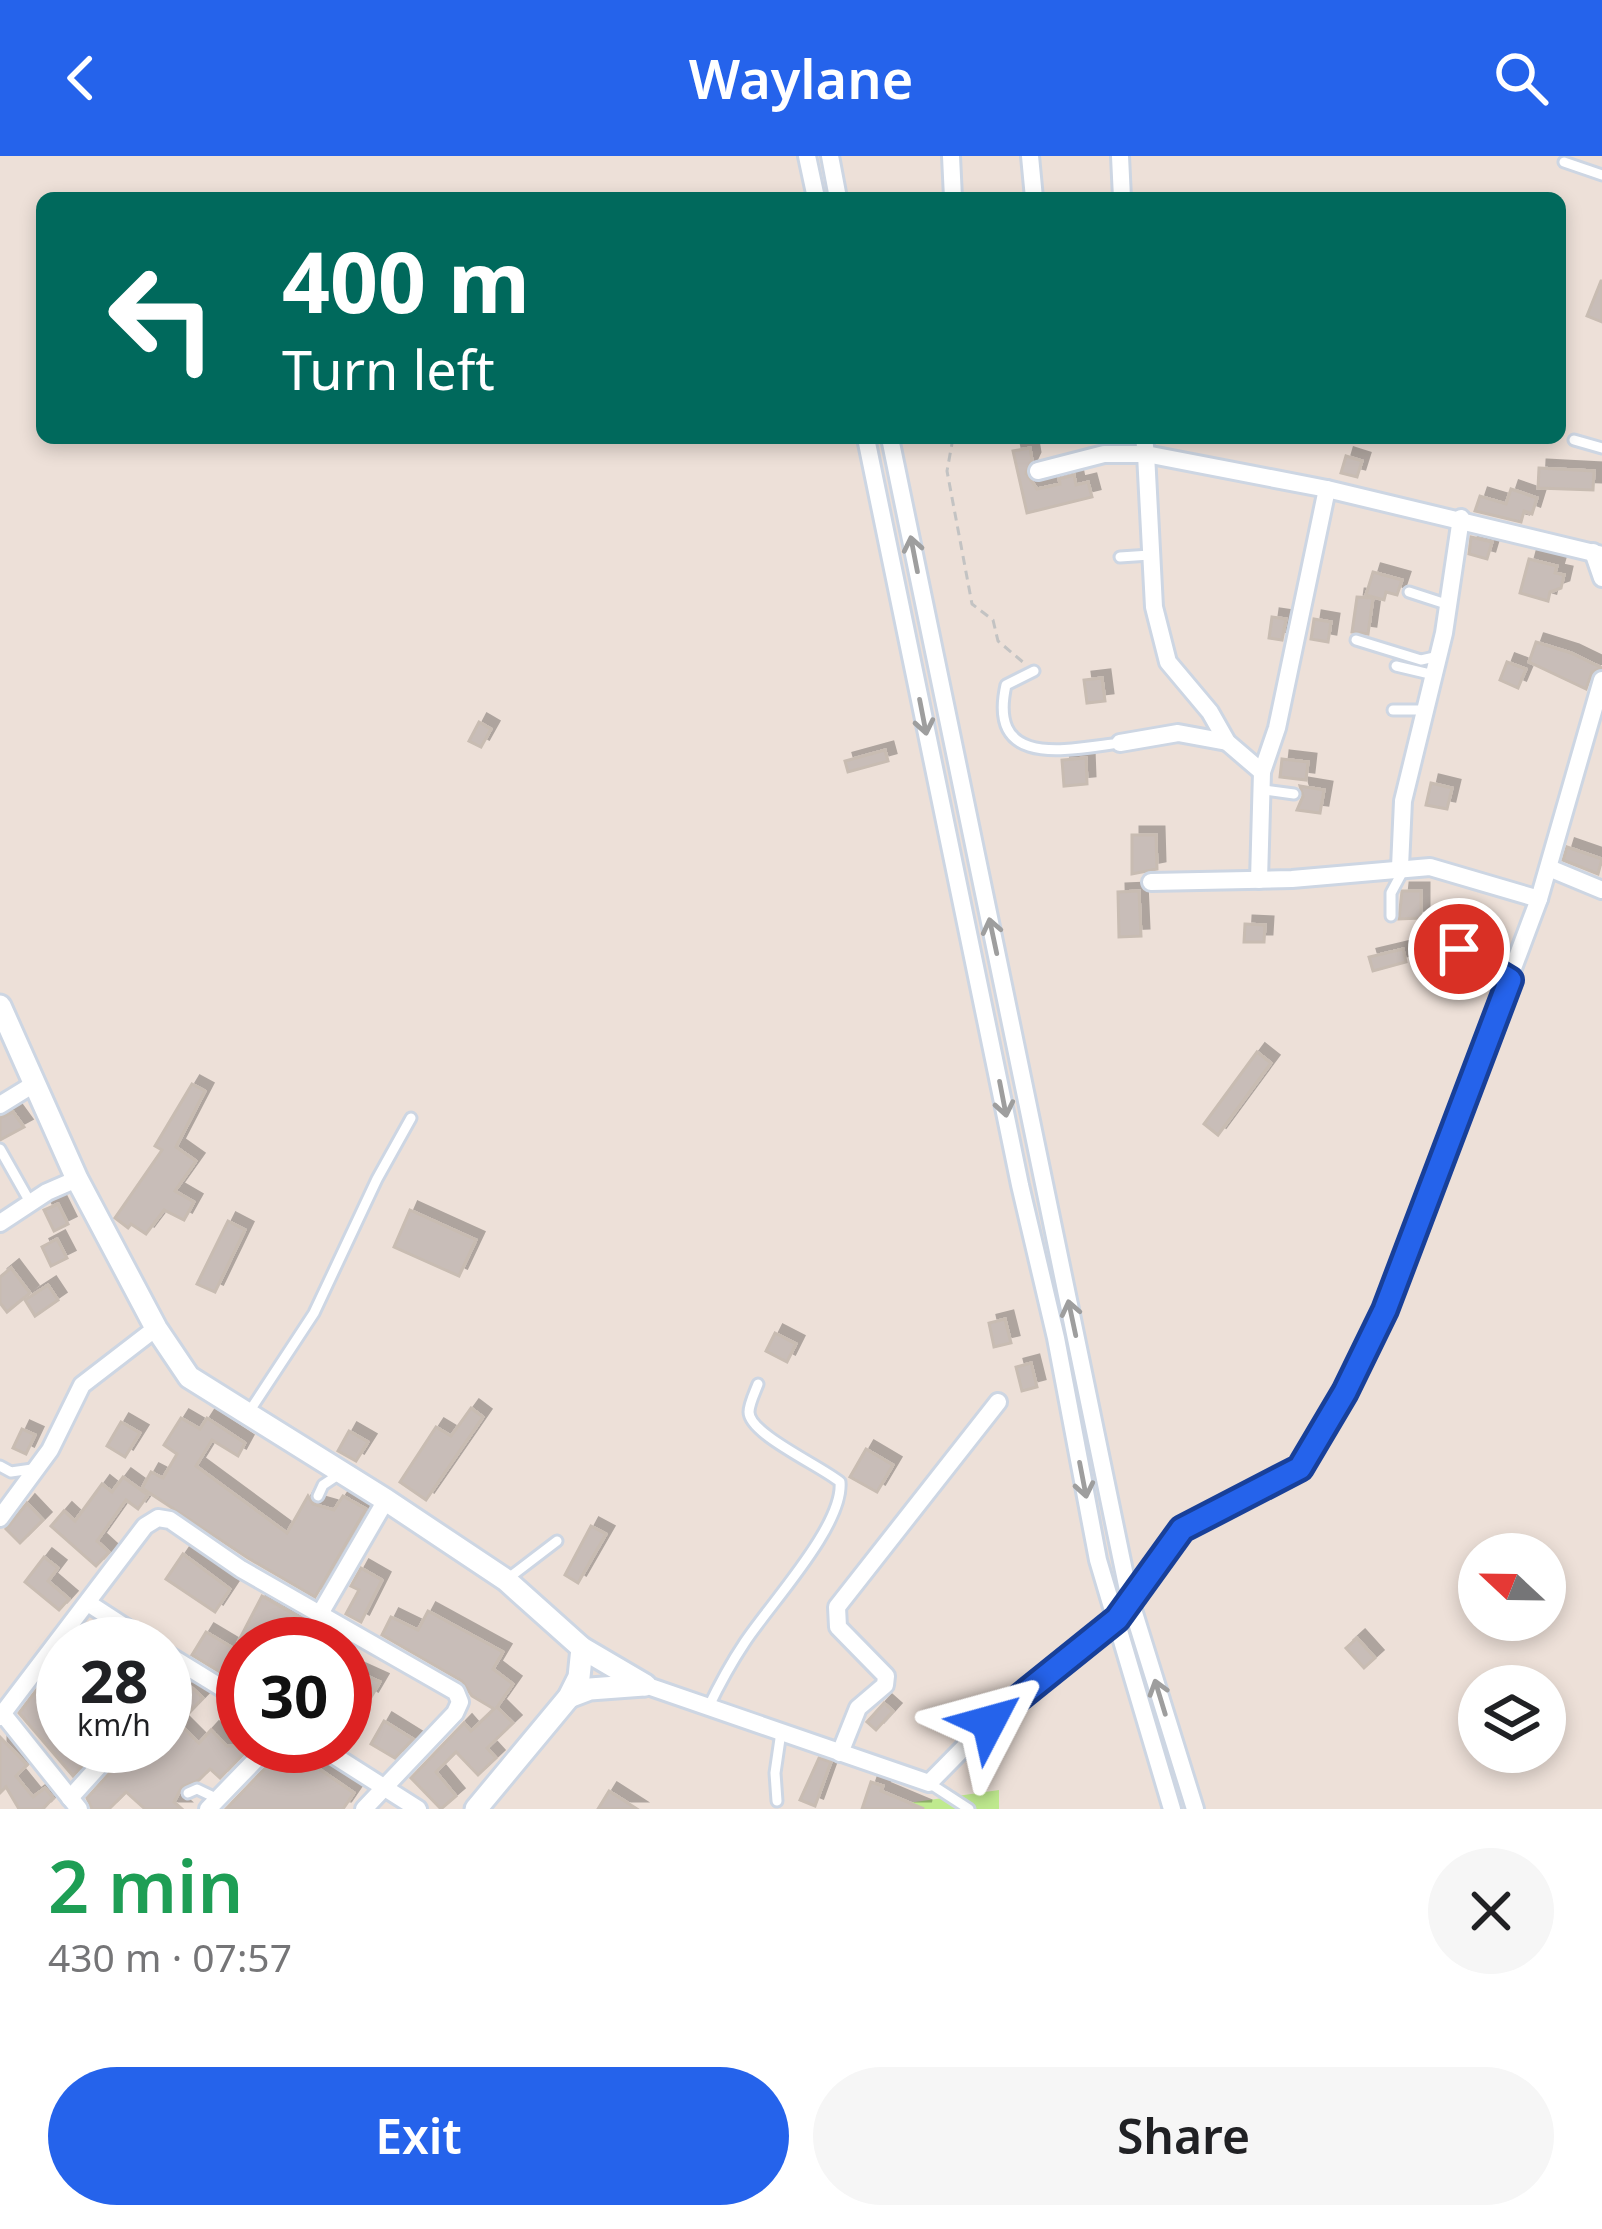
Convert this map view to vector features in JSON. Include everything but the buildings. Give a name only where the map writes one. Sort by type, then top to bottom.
[{"type":"street","points":[[807,156],[815,192]]},
{"type":"street","points":[[830,156],[837,192]]},
{"type":"street","points":[[951,156],[953,192]]},
{"type":"street","points":[[1030,156],[1033,192]]},
{"type":"street","points":[[1120,156],[1122,192]]},
{"type":"street","points":[[867,444],[1020,1185],[1056,1338],[1098,1560],[1172,1809]]},
{"type":"street","points":[[891,444],[1130,1600],[1195,1809]]},
{"type":"street","points":[[1038,471],[1145,446],[1597,554],[1602,578]]},
{"type":"street","points":[[1145,446],[1154,607],[1168,662],[1210,712],[1227,742],[1263,781]]},
{"type":"street","points":[[1259,880],[1263,781],[1327,489]]},
{"type":"street","points":[[1403,867],[1403,801],[1449,605],[1461,518]]},
{"type":"street","points":[[0,1006],[77,1179],[156,1328],[188,1377],[506,1580],[582,1648],[645,1685],[929,1783],[989,1722],[1117,1619],[1182,1529],[1300,1468],[1345,1392],[1385,1310],[1540,899],[1602,680]]},
{"type":"street","points":[[1120,743],[1178,734],[1227,742]]},
{"type":"street","points":[[1151,882],[1259,880],[1430,867],[1540,899]]},
{"type":"street","points":[[1549,868],[1602,890]]},
{"type":"street","points":[[0,1105],[34,1084]]},
{"type":"street","points":[[0,1223],[77,1179]]},
{"type":"street","points":[[0,1518],[58,1438],[82,1385],[156,1328]]},
{"type":"street","points":[[841,1753],[858,1708],[884,1685],[886,1676],[838,1627],[837,1606],[998,1402]]},
{"type":"street","points":[[321,1612],[386,1500]]},
{"type":"street","points":[[97,1773],[74,1804],[1,1715],[145,1526],[158,1518],[178,1524],[241,1569],[456,1692],[460,1702],[455,1713],[364,1809]]},
{"type":"street","points":[[88,1603],[110,1617]]},
{"type":"street","points":[[476,1809],[569,1697],[579,1677],[582,1648]]},
{"type":"street","points":[[569,1697],[608,1686],[645,1685]]},
{"type":"street","points":[[213,1804],[243,1773]]},
{"type":"street","points":[[364,1773],[418,1809]]},
{"type":"lane","points":[[1564,162],[1602,175]]},
{"type":"lane","points":[[1574,440],[1602,448]]},
{"type":"lane","points":[[1120,557],[1150,555]]},
{"type":"lane","points":[[1409,592],[1449,605]]},
{"type":"lane","points":[[1356,640],[1436,666]]},
{"type":"lane","points":[[1396,666],[1436,666]]},
{"type":"lane","points":[[1034,671],[1006,685],[1002,707],[1013,736],[1038,752],[1120,743]]},
{"type":"lane","points":[[1394,710],[1426,710]]},
{"type":"lane","points":[[1263,781],[1294,794]]},
{"type":"lane","points":[[1391,916],[1391,893],[1403,867]]},
{"type":"lane","points":[[1459,949],[1510,980]]},
{"type":"lane","points":[[247,1415],[314,1313],[376,1179],[411,1118]]},
{"type":"lane","points":[[0,1149],[30,1202]]},
{"type":"lane","points":[[708,1708],[743,1643],[823,1532],[841,1496],[840,1482],[819,1465],[754,1426],[749,1413],[758,1384]]},
{"type":"lane","points":[[0,1466],[11,1472],[37,1468]]},
{"type":"lane","points":[[318,1496],[323,1485],[341,1473]]},
{"type":"lane","points":[[506,1580],[557,1541]]},
{"type":"lane","points":[[777,1801],[775,1773],[781,1732]]},
{"type":"lane","points":[[929,1783],[969,1809]]},
{"type":"lane","points":[[188,1793],[197,1789],[213,1804]]},
{"type":"path","points":[[951,444],[947,471],[972,604],[993,620],[998,641],[1034,671]]},
{"type":"green space","points":[[999,1790],[999,1809],[892,1809],[894,1805]]},
{"type":"route","points":[[989,1722],[1117,1619],[1182,1529],[1300,1468],[1345,1392],[1385,1310],[1510,980],[1459,949]]}]
